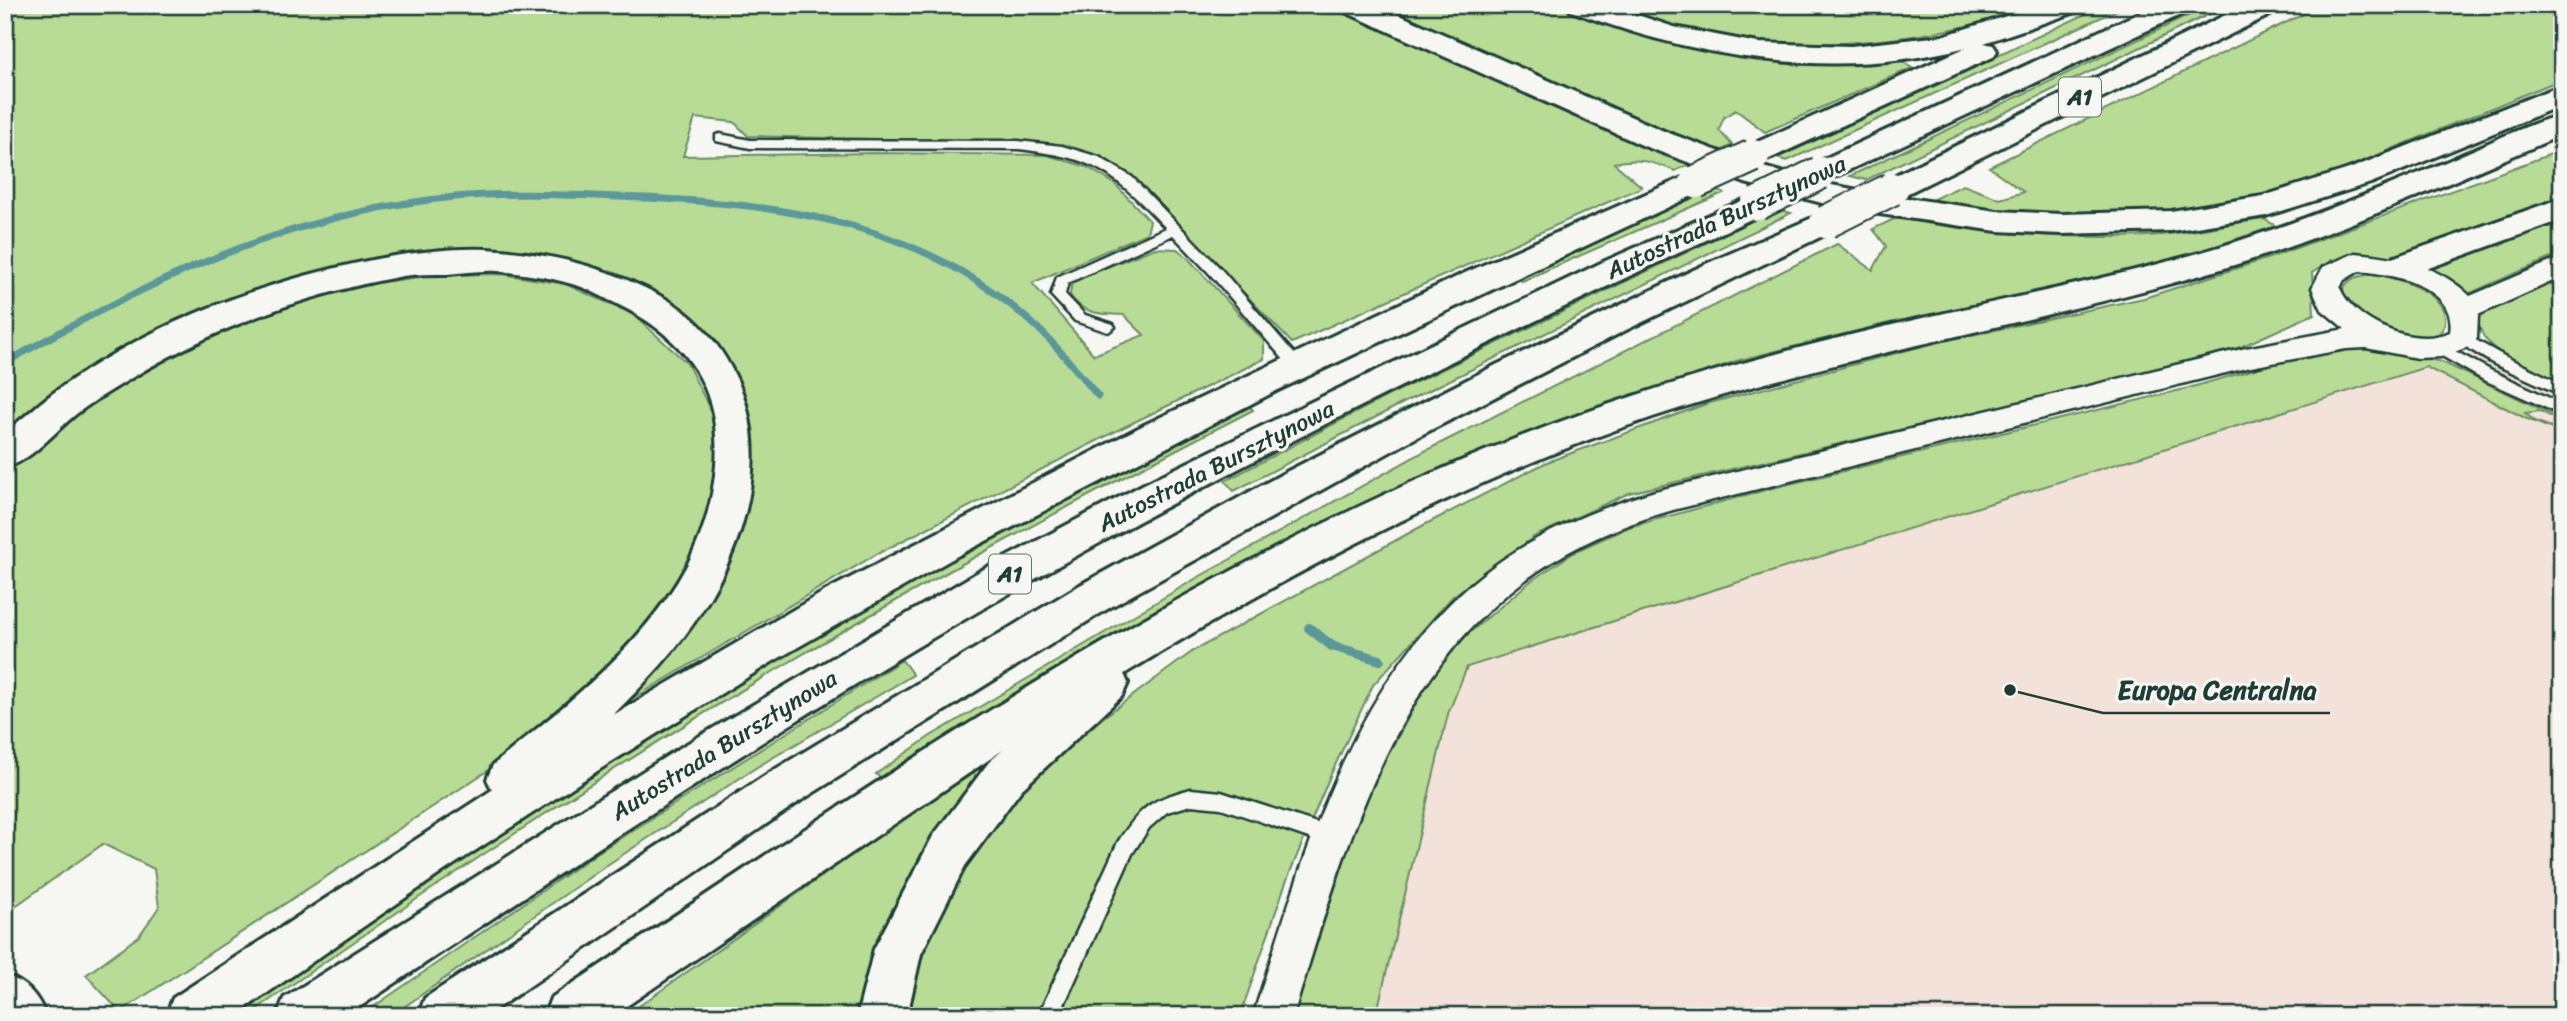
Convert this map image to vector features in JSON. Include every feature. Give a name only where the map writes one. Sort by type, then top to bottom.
[{"type":"main road","points":[[1353,5],[1655,139],[1756,176],[1845,199],[1926,213],[1997,221],[2061,225],[2171,221],[2266,206],[2360,176],[2562,94]]},
{"type":"main road","points":[[1581,5],[1657,32],[1712,44],[1796,53],[1852,54],[1943,44],[2069,5]]},
{"type":"main road","points":[[191,1016],[398,873],[580,758],[839,603],[1033,497],[1296,365],[2083,5]]},
{"type":"main road","name":"Autostrada Bursztynowa","points":[[302,1016],[637,798],[794,700],[941,612],[1074,538],[1273,435],[1603,274],[2179,5]]},
{"type":"main road","name":"Autostrada Bursztynowa","points":[[443,1016],[583,919],[804,774],[995,655],[1173,552],[1336,463],[1583,336],[1826,222],[2268,5]]},
{"type":"main road","points":[[569,1016],[929,772],[1175,621],[1374,514],[1566,433],[1675,395],[1879,340],[2093,292],[2284,237],[2562,124]]},
{"type":"main road","points":[[2401,267],[2562,208]]},
{"type":"main road","points":[[5,454],[84,390],[174,336],[206,321],[309,284],[389,267],[495,261],[579,274],[626,290],[645,301],[675,321],[699,344],[715,367],[726,391],[735,439],[734,475],[727,512],[696,586],[677,616],[629,673],[586,715],[398,873]]},
{"type":"main road","points":[[882,1016],[898,949],[957,840],[1005,776],[1175,621]]},
{"type":"main road","points":[[5,999],[21,1016]]},
{"type":"street","points":[[2246,358],[2323,315],[2327,308],[2328,278],[2338,268],[2346,265],[2377,262],[2401,267],[2428,278],[2449,293],[2456,332]]},
{"type":"street","points":[[1273,1016],[1332,837],[1371,740],[1398,692],[1427,652],[1472,604],[1524,563],[1588,528],[1651,505],[1727,484],[2246,358],[2346,339],[2366,338],[2419,348],[2456,332],[2562,266]]},
{"type":"street","points":[[2327,291],[2334,306],[2350,322],[2395,344]]},
{"type":"lane","points":[[720,138],[750,144],[1018,145],[1062,150],[1095,160],[1127,180],[1175,229],[1296,365]]},
{"type":"lane","points":[[1108,327],[1080,318],[1058,295],[1062,280],[1175,229]]},
{"type":"lane","points":[[2456,332],[2498,360],[2562,390]]},
{"type":"lane","points":[[2456,332],[2487,375],[2562,410]]},
{"type":"lane","points":[[1048,1016],[1125,848],[1142,822],[1162,806],[1192,797],[1220,800],[1332,837]]},
{"type":"shaded area","points":[[2562,325],[2562,1016],[1376,1016],[1448,714],[1467,667]]},
{"type":"green space","points":[[5,5],[1330,5],[1602,127],[1693,163],[1675,171],[1645,161],[1614,163],[1642,187],[1292,343],[1145,190],[1105,160],[1052,143],[748,136],[734,122],[695,118],[683,156],[875,153],[1047,155],[1087,167],[1115,184],[1150,221],[1147,233],[1032,283],[1094,355],[1144,335],[1124,315],[1094,312],[1075,302],[1070,295],[1072,281],[1155,248],[1177,249],[1186,256],[1264,341],[1264,359],[1122,428],[877,554],[610,712],[741,505],[683,314],[630,281],[559,259],[445,253],[253,293],[5,441]]},
{"type":"green space","points":[[1374,5],[1561,5],[1638,35],[1704,51],[1768,59],[1899,59],[1912,68],[1765,132],[1736,110],[1724,117],[1719,130],[1732,145],[1719,152]]},
{"type":"green space","points":[[1599,5],[2033,5],[1977,23],[1920,35],[1837,43],[1797,43],[1757,41],[1678,28]]},
{"type":"green space","points":[[2105,5],[2128,5],[1787,161],[1777,158]]},
{"type":"green space","points":[[2211,5],[2228,5],[1866,180],[1850,176]]},
{"type":"green space","points":[[2322,5],[2562,5],[2562,79],[2300,187],[2210,207],[2104,217],[2005,215],[1923,204],[1963,185],[2000,199],[2024,192],[1989,167]]},
{"type":"green space","points":[[2562,150],[2562,196],[2394,258],[2364,255],[2332,260],[2312,273],[2314,314],[2238,348],[1629,493],[1535,536],[1453,596],[1373,685],[1330,776],[1286,882],[1240,1016],[902,1016],[914,959],[965,858],[1016,790],[1104,717],[1193,651],[1422,526],[1547,462],[1706,404],[1930,344],[2144,298],[2272,257]]},
{"type":"green space","points":[[1712,189],[1723,193],[1522,281],[1514,276]]},
{"type":"green space","points":[[1777,209],[1791,213],[1405,402],[1234,491],[1225,481],[1395,392]]},
{"type":"green space","points":[[1896,218],[1958,228],[2084,237],[2162,235],[2264,219],[2276,226],[2162,264],[1885,324],[1736,361],[1465,457],[1286,542],[1209,583],[881,779],[876,774],[929,737],[1195,579],[1425,451],[1837,244],[1873,270],[1886,246],[1873,229]]},
{"type":"green space","points":[[2562,218],[2562,253],[2461,297],[2418,269]]},
{"type":"green space","points":[[2562,273],[2562,383],[2507,358],[2495,349],[2479,326],[2479,312]]},
{"type":"green space","points":[[501,274],[565,284],[633,314],[687,363],[712,413],[717,476],[702,544],[665,608],[612,671],[513,754],[120,1012],[86,975],[139,936],[159,907],[154,869],[103,844],[7,912],[5,910],[5,469],[66,417],[195,338],[284,302],[352,286],[435,275]]},
{"type":"green space","points":[[2372,274],[2405,282],[2437,301],[2443,310],[2445,321],[2442,331],[2422,338],[2409,336],[2395,333],[2365,318],[2348,302],[2343,289],[2359,276]]},
{"type":"green space","points":[[2342,344],[2355,344],[2442,362],[2562,419],[2562,422],[2540,411],[2525,413],[2535,421],[2562,433],[2525,418],[2426,367],[1467,667],[1448,714],[1376,1016],[1292,1016],[1365,798],[1420,696],[1441,663],[1468,634],[1532,580],[1578,550],[1629,527],[1769,489],[2185,389]]},
{"type":"green space","points":[[1247,403],[1253,410],[959,565],[717,705],[513,835],[247,1016],[215,1016],[351,923],[777,657],[907,581]]},
{"type":"green space","points":[[902,660],[913,675],[757,767],[610,863],[391,1016],[360,1016],[600,851]]},
{"type":"green space","points":[[974,773],[979,783],[865,1016],[625,1016],[907,816]]},
{"type":"waterway","points":[[5,363],[111,305],[166,279],[221,255],[278,235],[395,205],[503,194],[574,195],[750,206],[850,225],[897,241],[943,261],[987,288],[1030,321],[1098,396]]},
{"type":"waterway","points":[[1309,628],[1332,646],[1380,660]]},
{"type":"place","name":"Europa Centralna","points":[[2010,690]]}]
